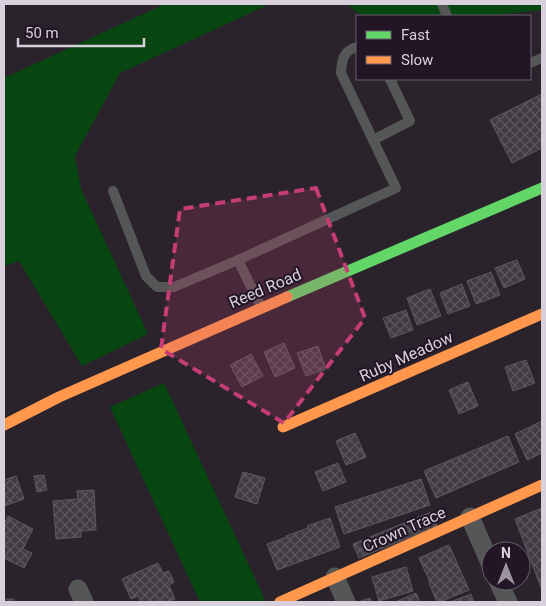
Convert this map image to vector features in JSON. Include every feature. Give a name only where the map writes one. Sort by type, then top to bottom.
[{"type":"street","name":"Reed Road","points":[[4,424],[59,397],[261,308],[542,188]]},
{"type":"street","name":"Ruby Meadow","points":[[283,427],[542,314]]},
{"type":"street","name":"Crown Trace","points":[[280,602],[542,485]]},
{"type":"street","points":[[470,517],[481,542]]},
{"type":"street","points":[[335,577],[346,602]]},
{"type":"lane","points":[[113,191],[146,276],[157,287],[174,287],[396,188],[341,73],[342,59],[350,50],[356,47]]},
{"type":"lane","points":[[373,140],[410,121],[390,80]]},
{"type":"lane","points":[[238,260],[261,308]]},
{"type":"highlighted area","points":[[316,188],[365,318],[284,423],[161,349],[180,209]]},
{"type":"green space","points":[[165,4],[270,4],[120,73],[75,156],[81,189],[148,334],[82,366],[19,261],[4,266],[4,78]]},
{"type":"green space","points":[[348,4],[542,4],[542,10],[495,15],[364,15],[356,12]]},
{"type":"green space","points":[[164,383],[266,602],[200,602],[110,407]]},
{"type":"building","points":[[542,94],[542,148],[512,163],[490,120]]},
{"type":"building","points":[[517,260],[525,279],[504,288],[495,268]]},
{"type":"building","points":[[491,272],[500,295],[476,304],[467,281]]},
{"type":"building","points":[[462,284],[470,306],[448,314],[440,293]]},
{"type":"building","points":[[430,289],[441,316],[417,325],[407,298]]},
{"type":"building","points":[[406,310],[413,330],[391,338],[383,318]]},
{"type":"building","points":[[284,343],[295,368],[275,377],[264,352]]},
{"type":"building","points":[[318,346],[326,369],[306,376],[297,353]]},
{"type":"building","points":[[251,354],[263,376],[242,387],[230,365]]},
{"type":"building","points":[[526,360],[535,383],[513,391],[505,367]]},
{"type":"building","points":[[468,382],[478,406],[459,414],[449,390]]},
{"type":"building","points":[[542,421],[542,453],[527,460],[515,434]]},
{"type":"building","points":[[355,433],[366,457],[346,465],[336,441]]},
{"type":"building","points":[[508,436],[519,462],[436,498],[424,471]]},
{"type":"building","points":[[338,463],[346,482],[323,491],[315,472]]},
{"type":"building","points":[[243,472],[265,478],[257,504],[235,497]]},
{"type":"building","points":[[44,475],[47,490],[37,492],[34,476]]},
{"type":"building","points":[[16,476],[24,499],[4,506],[4,480]]},
{"type":"building","points":[[421,479],[430,505],[344,534],[335,507]]},
{"type":"building","points":[[94,490],[96,530],[81,531],[81,537],[56,539],[53,501],[78,499],[77,491]]},
{"type":"building","points":[[542,508],[542,590],[531,561],[531,541],[523,541],[515,519]]},
{"type":"building","points":[[431,512],[437,526],[359,558],[353,544]]},
{"type":"building","points":[[8,516],[33,529],[23,549],[32,553],[24,568],[4,558],[4,524]]},
{"type":"building","points":[[330,518],[340,547],[277,570],[267,544]]},
{"type":"building","points":[[449,545],[469,590],[437,602],[419,558]]},
{"type":"building","points":[[158,563],[163,573],[169,571],[174,582],[169,585],[175,599],[167,602],[141,602],[138,596],[131,599],[122,579]]},
{"type":"building","points":[[406,567],[413,591],[379,601],[372,577]]},
{"type":"building","points":[[416,593],[420,602],[395,602]]},
{"type":"building","points":[[471,594],[474,602],[450,602]]},
{"type":"building","points":[[370,598],[371,602],[358,602]]},
{"type":"building","points":[[4,599],[14,599],[14,602],[4,602]]},
{"type":"traffic: fast","points":[[287,297],[542,188]]},
{"type":"traffic: slow","points":[[4,425],[59,397],[287,297]]},
{"type":"traffic: slow","points":[[283,427],[542,314]]},
{"type":"traffic: slow","points":[[280,602],[542,485]]}]
